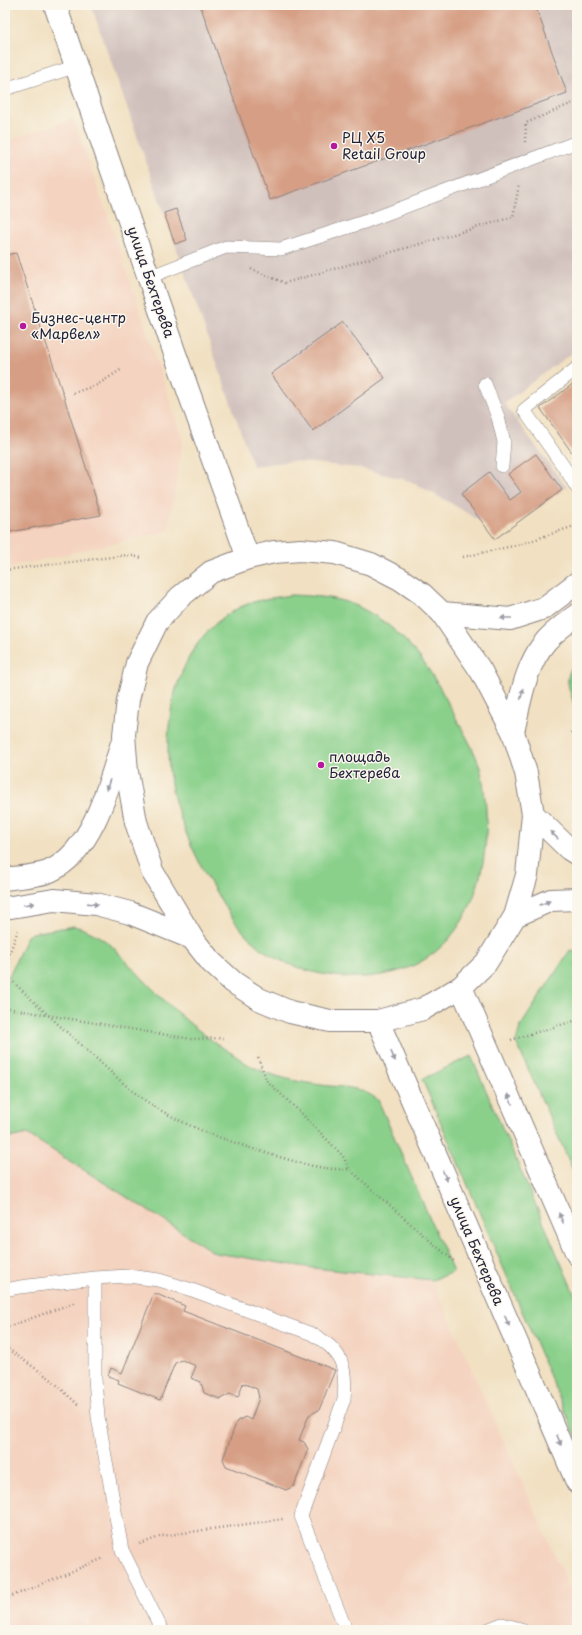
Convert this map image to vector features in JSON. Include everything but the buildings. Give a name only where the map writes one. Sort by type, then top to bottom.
[{"type":"main road","name":"улица Бехтерева","points":[[55,5],[248,558]]},
{"type":"main road","points":[[5,879],[49,872],[67,861],[82,843],[101,806],[124,735],[128,700],[137,663],[157,622],[180,596],[211,572],[248,558],[274,552],[301,550],[335,553],[371,564],[400,579],[422,594],[442,612],[481,670],[513,732],[526,773],[533,814],[527,875],[515,916],[486,963],[461,987],[423,1009],[378,1021],[330,1021],[290,1012],[259,999],[233,982],[211,962],[192,938],[152,871],[136,822],[124,735]]},
{"type":"main road","points":[[442,612],[510,619],[544,608],[577,583]]},
{"type":"main road","points":[[513,732],[532,662],[545,642],[577,615]]},
{"type":"main road","points":[[533,814],[569,849],[577,854]]},
{"type":"main road","points":[[515,916],[551,900],[577,899]]},
{"type":"main road","points":[[5,908],[54,900],[96,904],[130,913],[192,938]]},
{"type":"main road","points":[[461,987],[577,1254]]},
{"type":"main road","name":"улица Бехтерева","points":[[378,1021],[577,1482]]},
{"type":"lane","points":[[5,89],[77,66]]},
{"type":"lane","points":[[150,277],[226,247],[281,249],[367,221],[577,142]]},
{"type":"lane","points":[[577,368],[524,410],[573,469],[577,488]]},
{"type":"lane","points":[[485,384],[498,417],[504,442],[502,466]]},
{"type":"lane","points":[[5,1290],[95,1278],[128,1276],[159,1280],[192,1290],[312,1334],[326,1341],[336,1352],[343,1366],[345,1380],[344,1399],[301,1516],[346,1630]]},
{"type":"lane","points":[[95,1278],[94,1379],[98,1417],[122,1550],[162,1630]]},
{"type":"lane","points":[[487,1630],[502,1624],[524,1630]]},
{"type":"path","points":[[73,393],[97,385],[122,369]]},
{"type":"path","points":[[464,557],[522,544],[577,525]]},
{"type":"path","points":[[5,570],[128,555],[142,558]]},
{"type":"path","points":[[571,733],[577,722]]},
{"type":"path","points":[[5,965],[18,929]]},
{"type":"path","points":[[5,974],[48,1016],[128,1086],[150,1104],[176,1119],[226,1141],[279,1157],[335,1170],[349,1169]]},
{"type":"path","points":[[5,1008],[191,1039],[223,1038]]},
{"type":"path","points":[[510,1041],[577,1020]]},
{"type":"path","points":[[258,1058],[267,1081],[302,1113],[343,1156],[349,1169],[449,1257]]},
{"type":"path","points":[[5,1328],[95,1295]]},
{"type":"path","points":[[5,1347],[52,1380],[83,1410],[98,1417]]},
{"type":"path","points":[[5,1599],[122,1550],[162,1536],[301,1516]]},
{"type":"shaded area","points":[[91,5],[577,5],[577,349],[504,403],[566,487],[495,539],[483,523],[449,502],[410,481],[359,468],[293,461],[253,466]]},
{"type":"shaded area","points":[[73,119],[116,239],[183,440],[168,531],[5,568],[5,141]]},
{"type":"shaded area","points":[[27,1134],[215,1253],[313,1268],[432,1280],[577,1605],[577,1630],[5,1630],[5,1139]]},
{"type":"green space","points":[[291,595],[333,599],[357,606],[391,627],[405,640],[428,669],[438,685],[472,747],[482,776],[486,809],[486,836],[483,862],[477,888],[467,912],[453,934],[436,952],[414,965],[387,974],[342,977],[311,972],[283,961],[260,948],[237,924],[206,875],[193,849],[176,806],[170,778],[168,755],[169,731],[172,707],[178,684],[186,663],[198,643],[214,625],[233,611],[254,602]]},
{"type":"green space","points":[[577,661],[577,704],[574,705],[568,677],[572,667]]},
{"type":"green space","points":[[74,926],[94,934],[111,945],[183,1018],[215,1043],[248,1064],[269,1074],[295,1081],[357,1089],[378,1100],[453,1272],[432,1280],[313,1268],[215,1253],[27,1134],[5,1139],[5,1039],[7,1035],[5,1034],[5,985],[27,936],[32,933]]},
{"type":"green space","points":[[570,950],[577,953],[577,1179],[516,1042],[520,1027]]},
{"type":"green space","points":[[471,1056],[577,1300],[577,1439],[422,1079]]},
{"type":"place","name":"РЦ X5 Retail Group","points":[[334,146]]},
{"type":"place","name":"Бизнес-центр «Марвел»","points":[[23,326]]},
{"type":"place","name":"площадь Бехтерева","points":[[321,765]]}]
